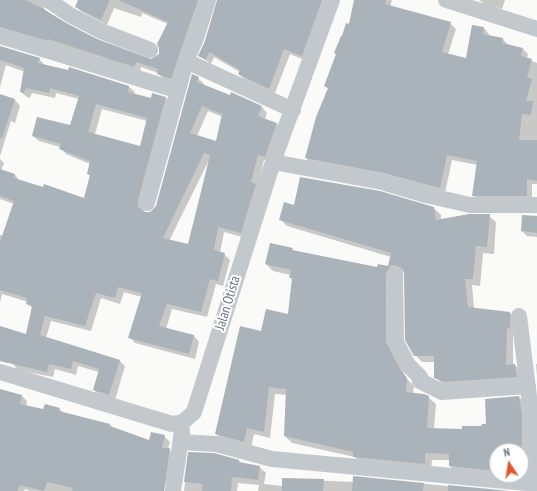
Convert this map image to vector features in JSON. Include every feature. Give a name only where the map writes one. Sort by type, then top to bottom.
[{"type":"street","points":[[48,0],[70,15],[101,31],[150,50]]},
{"type":"street","points":[[147,203],[176,90],[196,38],[208,0]]},
{"type":"street","name":"Jalan Otista","points":[[183,422],[194,412],[273,162],[332,0]]},
{"type":"street","points":[[446,0],[537,29]]},
{"type":"street","points":[[0,36],[176,90]]},
{"type":"street","points":[[186,61],[293,110]]},
{"type":"street","points":[[273,162],[382,182],[426,195],[470,204],[537,206]]},
{"type":"street","points":[[395,274],[396,342],[408,366],[420,376],[420,381],[442,392],[528,386]]},
{"type":"street","points":[[181,442],[216,444],[272,459],[536,484],[531,460],[534,412],[528,386],[519,316]]},
{"type":"street","points":[[0,372],[172,424],[183,422],[173,491]]},
{"type":"building","points":[[0,0],[25,0],[97,39],[151,59],[159,54],[157,44],[168,22],[118,0],[198,0],[171,79],[157,74],[158,69],[136,62],[134,67],[48,39],[48,41],[0,27]]},
{"type":"building","points":[[78,0],[110,0],[101,20],[75,7]]},
{"type":"building","points":[[217,0],[322,0],[302,56],[284,49],[269,89],[238,74],[240,70],[209,52],[206,60],[198,56],[205,41]]},
{"type":"building","points":[[354,0],[386,0],[385,4],[451,22],[442,52],[466,58],[472,25],[484,27],[483,34],[503,38],[502,43],[523,48],[521,56],[532,59],[527,77],[532,79],[526,101],[533,101],[531,115],[522,114],[519,140],[537,140],[537,181],[527,179],[527,196],[472,196],[477,161],[447,155],[440,188],[384,173],[305,158],[316,117],[328,88],[324,86],[336,54],[334,53],[346,23],[349,24]]},
{"type":"building","points":[[0,46],[40,58],[38,63],[68,70],[69,67],[129,86],[128,92],[151,98],[152,93],[166,97],[138,200],[138,206],[144,212],[150,212],[156,206],[192,74],[199,77],[197,82],[230,95],[231,92],[262,106],[258,116],[277,123],[265,157],[258,155],[251,182],[256,184],[241,233],[218,227],[214,250],[225,253],[218,281],[210,279],[201,312],[167,304],[159,326],[194,335],[189,354],[128,338],[142,293],[118,287],[115,298],[96,293],[85,326],[45,316],[40,335],[120,360],[109,395],[93,390],[99,369],[73,361],[71,369],[49,364],[47,372],[0,361],[0,326],[26,334],[32,306],[26,304],[27,298],[0,290],[0,242],[14,201],[0,196],[0,169],[15,174],[14,178],[43,187],[44,184],[84,198],[90,175],[87,174],[90,161],[59,149],[61,144],[32,136],[37,117],[70,125],[79,96],[50,88],[49,93],[26,88],[24,93],[20,92],[24,68],[0,60]],"holes":[[[96,104],[147,118],[140,146],[88,132]],[[202,106],[222,114],[216,141],[190,133]],[[204,153],[210,155],[188,244],[163,238]]]},
{"type":"building","points":[[0,94],[15,99],[2,138],[0,138]]},
{"type":"building","points":[[300,177],[380,191],[434,207],[436,220],[469,214],[490,214],[487,247],[476,246],[473,279],[465,279],[468,307],[510,312],[510,329],[507,328],[506,365],[515,364],[517,377],[444,382],[434,378],[434,356],[414,356],[405,340],[404,274],[403,269],[395,265],[390,266],[386,274],[386,342],[400,369],[407,378],[406,392],[429,396],[427,428],[462,429],[462,426],[481,426],[482,424],[486,424],[485,399],[519,396],[522,414],[522,443],[489,443],[489,470],[449,466],[449,454],[425,453],[425,464],[353,457],[353,452],[284,436],[286,389],[269,387],[264,432],[247,428],[244,442],[215,434],[240,326],[261,331],[266,309],[288,314],[292,278],[289,278],[291,270],[265,264],[270,243],[293,248],[292,250],[377,267],[378,264],[388,266],[391,253],[279,220],[284,202],[294,205]]},
{"type":"building","points":[[522,215],[537,216],[537,233],[521,231]]},
{"type":"building","points":[[0,389],[22,395],[20,404],[43,409],[45,404],[60,408],[59,411],[110,424],[110,426],[149,440],[151,432],[165,435],[162,448],[170,448],[164,491],[72,491],[73,488],[47,482],[44,491],[20,485],[17,491],[0,491]]},
{"type":"building","points":[[188,452],[214,453],[239,460],[239,462],[260,466],[258,480],[232,477],[231,491],[202,491],[203,484],[184,482]]},
{"type":"building","points":[[353,476],[424,483],[423,491],[352,491]]},
{"type":"building","points":[[282,478],[324,479],[323,491],[282,491]]},
{"type":"building","points":[[448,485],[510,491],[448,491]]}]
